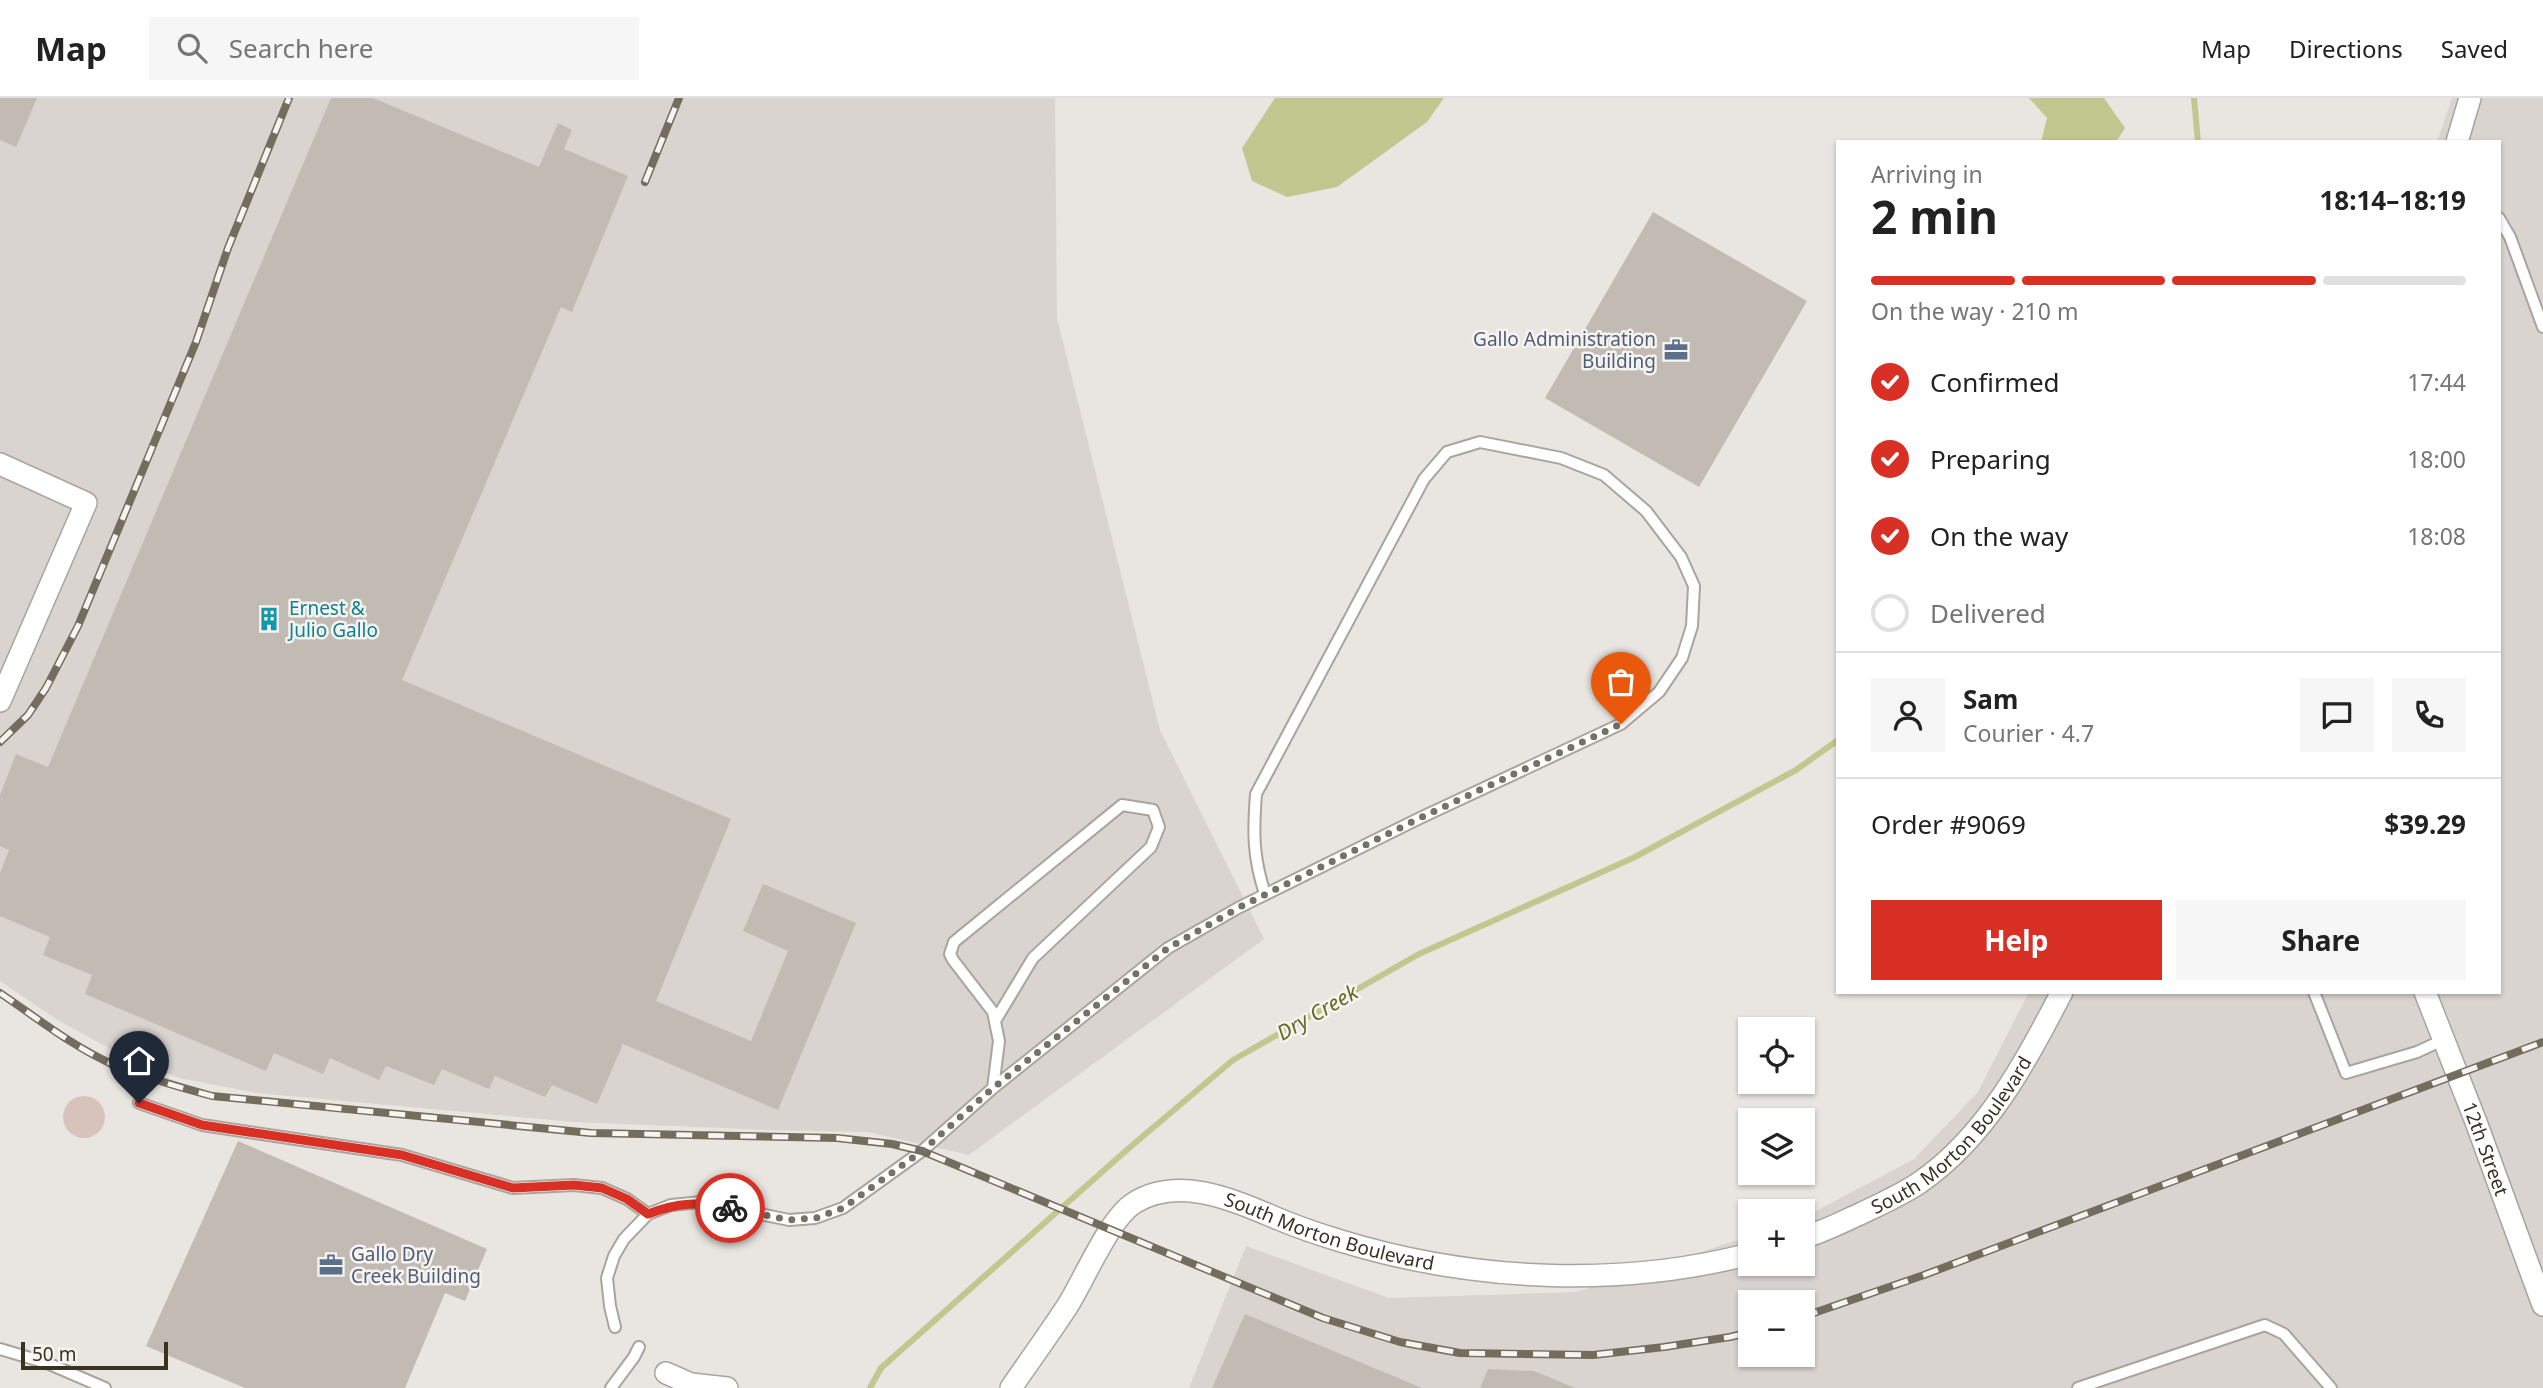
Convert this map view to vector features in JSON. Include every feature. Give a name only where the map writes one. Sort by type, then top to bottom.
[{"type":"street","points":[[2458,140],[2470,98]]},
{"type":"street","points":[[0,464],[86,503],[0,701]]},
{"type":"street","name":"South Morton Boulevard","points":[[1815,1233],[1844,1222],[1908,1189],[1958,1151],[2003,1096],[2031,1052],[2061,994]]},
{"type":"street","name":"12th Street","points":[[2426,994],[2543,1305]]},
{"type":"street","name":"South Morton Boulevard","points":[[1012,1388],[1069,1304],[1118,1219],[1137,1201],[1164,1191],[1191,1191],[1222,1198],[1306,1230],[1366,1249],[1409,1259],[1487,1271],[1549,1275],[1650,1273],[1738,1257]]},
{"type":"street","points":[[666,1373],[691,1384],[727,1388]]},
{"type":"lane","points":[[2501,221],[2510,237],[2543,327]]},
{"type":"lane","points":[[615,1327],[607,1278],[614,1256],[624,1239],[648,1214],[671,1205],[702,1202],[789,1220],[816,1218],[843,1208],[922,1151],[993,1088],[1168,948],[1265,894],[1621,724],[1659,692],[1682,658],[1692,626],[1693,586],[1681,557],[1646,511],[1604,475],[1561,458],[1480,443],[1447,452],[1424,480],[1256,794],[1253,834],[1255,856],[1265,894]]},
{"type":"lane","points":[[993,1088],[999,1041],[993,1012],[953,960],[950,954],[954,942],[1122,805],[1153,810],[1159,827],[1151,847],[1033,958],[995,1021]]},
{"type":"lane","points":[[2315,994],[2346,1073],[2417,1052],[2444,1040]]},
{"type":"lane","points":[[139,1103],[202,1125],[402,1155],[513,1188],[574,1185],[602,1188],[627,1199],[648,1214]]},
{"type":"lane","points":[[2078,1388],[2265,1325],[2284,1334],[2331,1388]]},
{"type":"lane","points":[[611,1388],[635,1357],[639,1347]]},
{"type":"lane","points":[[0,1349],[47,1363],[105,1388]]},
{"type":"shaded area","points":[[0,98],[1055,98],[1057,318],[1160,730],[1264,939],[969,1155],[868,1132],[573,1122],[257,1093],[179,1078],[112,1050],[56,1019],[0,981]]},
{"type":"shaded area","points":[[1275,98],[1444,98],[1427,122],[1337,187],[1287,197],[1252,181],[1242,148]]},
{"type":"shaded area","points":[[2029,98],[2104,98],[2125,128],[2117,140],[2042,140],[2047,118]]},
{"type":"shaded area","points":[[2452,98],[2543,98],[2543,1388],[1189,1388],[1246,1246],[1389,1298],[1577,1292],[1738,1240],[1738,1276],[1815,1276],[1815,1212],[1914,1159],[1978,1092],[2028,994],[2501,994],[2501,140],[2438,140]]},
{"type":"shaded area","points":[[84,1096],[99,1102],[105,1117],[99,1132],[84,1138],[69,1132],[63,1117],[69,1102]]},
{"type":"building","points":[[0,98],[37,98],[16,147],[0,140]]},
{"type":"building","name":"Ernest & Julio Gallo","points":[[331,98],[373,98],[539,167],[558,123],[572,130],[564,149],[628,176],[572,312],[561,307],[402,680],[731,819],[656,1001],[751,1041],[788,951],[743,931],[763,884],[856,923],[778,1110],[623,1044],[597,1104],[552,1085],[545,1097],[495,1076],[489,1089],[442,1069],[434,1085],[386,1066],[379,1080],[330,1058],[323,1074],[274,1053],[266,1071],[85,994],[92,975],[43,955],[50,937],[0,916],[0,873],[9,850],[0,846],[0,795],[16,754],[48,767]]},
{"type":"building","name":"Gallo Administration Building","points":[[1653,212],[1807,301],[1699,487],[1545,398]]},
{"type":"building","name":"Gallo Dry Creek Building","points":[[238,1141],[487,1249],[465,1301],[445,1293],[405,1388],[245,1388],[146,1346]]},
{"type":"building","points":[[1245,1314],[1422,1388],[1212,1388]]},
{"type":"building","points":[[1488,1369],[1534,1371],[1575,1388],[1480,1388]]},
{"type":"waterway","name":"Dry Creek","points":[[2194,98],[2198,140]]},
{"type":"waterway","name":"Dry Creek","points":[[870,1388],[881,1368],[1129,1148],[1233,1060],[1419,954],[1633,858],[1796,770],[1836,741]]},
{"type":"railway","points":[[0,742],[28,715],[46,688],[78,626],[196,342],[228,248],[289,98]]},
{"type":"railway","points":[[645,182],[679,98]]},
{"type":"railway","points":[[0,993],[55,1032],[99,1058],[138,1074],[212,1096],[591,1133],[837,1138],[892,1144],[922,1151],[1323,1318],[1400,1342],[1460,1353],[1593,1355],[1738,1335]]},
{"type":"railway","points":[[1815,1313],[1924,1275],[2543,1042]]},
{"type":"way so far","points":[[730,1208],[789,1220],[816,1218],[843,1208],[922,1151],[993,1088],[1168,948],[1238,908],[1420,818],[1621,724]]},
{"type":"place","name":"Gallo Administration Building","points":[[1676,350]]},
{"type":"place","name":"Ernest & Julio Gallo","points":[[269,619]]},
{"type":"place","name":"Gallo Dry Creek Building","points":[[331,1265]]},
{"type":"route","points":[[139,1103],[202,1125],[402,1155],[513,1188],[574,1185],[602,1188],[627,1199],[648,1214],[671,1205],[702,1202],[730,1208]]}]
